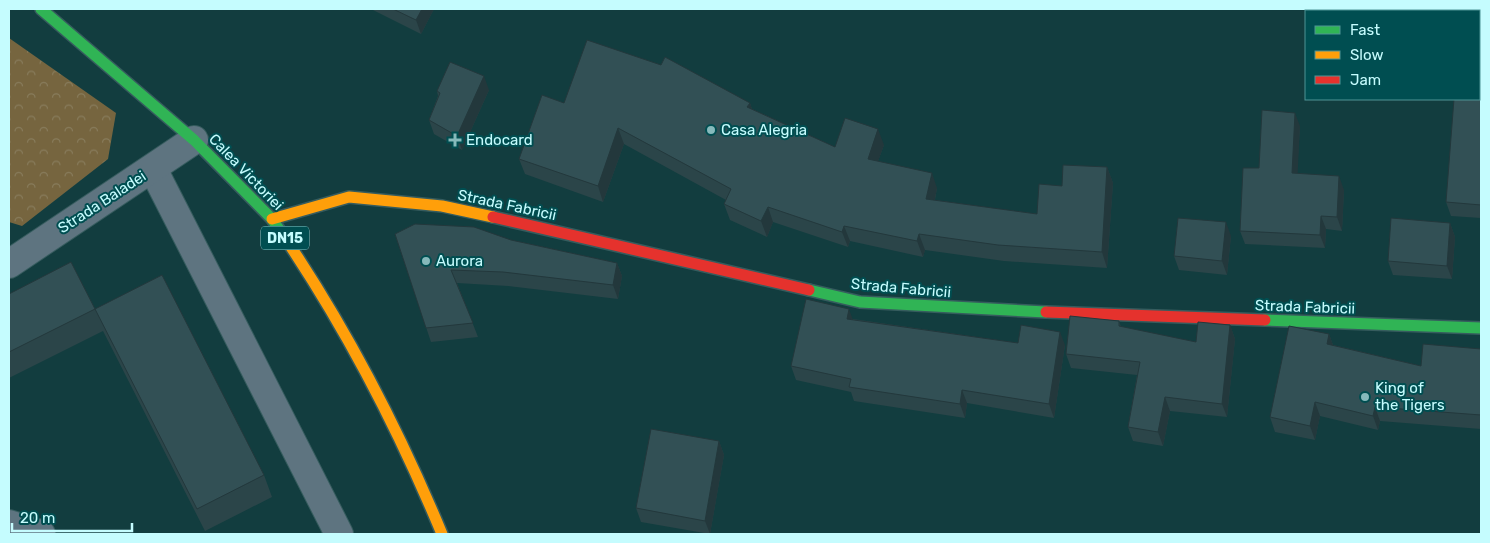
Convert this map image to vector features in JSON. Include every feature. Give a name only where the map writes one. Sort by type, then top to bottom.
[{"type":"street","name":"Calea Victoriei","points":[[41,9],[194,140],[272,219],[324,296],[417,474],[442,534]]},
{"type":"street","name":"Strada Baladei","points":[[13,256],[152,169],[194,140]]},
{"type":"street","points":[[152,169],[338,534]]},
{"type":"street","name":"Strada Fabricii","points":[[272,219],[349,197],[442,206],[659,254],[860,302],[1001,310],[1481,328]]},
{"type":"street","points":[[9,524],[41,534]]},
{"type":"green space","points":[[9,38],[116,113],[108,159],[22,226],[9,222]]},
{"type":"building","points":[[393,9],[422,9],[416,20]]},
{"type":"building","points":[[1369,9],[1441,9],[1440,10]]},
{"type":"building","points":[[587,40],[661,65],[665,57],[750,103],[747,107],[835,147],[845,118],[878,129],[868,159],[932,173],[926,199],[1037,214],[1039,184],[1062,186],[1063,165],[1107,167],[1102,252],[998,245],[919,234],[917,241],[844,226],[842,232],[768,207],[761,221],[724,204],[731,189],[618,128],[598,186],[519,159],[542,95],[564,103]]},
{"type":"building","points":[[450,62],[484,76],[457,136],[429,120],[440,93],[437,91]]},
{"type":"building","points":[[1481,97],[1481,205],[1446,202],[1454,100],[1480,100]]},
{"type":"building","points":[[1262,110],[1295,113],[1292,173],[1339,176],[1337,217],[1321,216],[1320,235],[1240,231],[1243,168],[1259,168]]},
{"type":"building","points":[[1178,218],[1226,222],[1222,261],[1174,256]]},
{"type":"building","points":[[1391,218],[1450,223],[1447,266],[1388,261]]},
{"type":"building","points":[[415,224],[474,227],[511,240],[617,263],[613,285],[503,272],[451,270],[473,323],[426,328],[395,234]]},
{"type":"building","points":[[71,262],[95,309],[9,352],[9,294]]},
{"type":"building","points":[[162,275],[264,475],[197,509],[95,309]]},
{"type":"building","points":[[806,299],[849,309],[847,319],[1018,343],[1021,325],[1060,332],[1049,404],[962,390],[960,404],[849,387],[851,379],[791,366]]},
{"type":"building","points":[[1070,316],[1119,321],[1119,326],[1196,342],[1198,322],[1230,325],[1222,404],[1165,397],[1158,432],[1128,427],[1140,362],[1066,354]]},
{"type":"building","points":[[1289,326],[1329,334],[1327,344],[1421,366],[1423,344],[1481,349],[1481,415],[1375,407],[1373,416],[1315,402],[1310,426],[1270,417]]},
{"type":"building","points":[[651,429],[719,441],[705,521],[636,508]]},
{"type":"traffic: fast","points":[[41,9],[194,140],[272,219],[287,241]]},
{"type":"traffic: fast","points":[[809,290],[860,302],[1046,312]]},
{"type":"traffic: fast","points":[[1265,320],[1481,328]]},
{"type":"traffic: slow","points":[[272,219],[349,197],[442,206],[493,217]]},
{"type":"traffic: slow","points":[[287,241],[331,311],[372,384],[409,458],[442,534]]},
{"type":"traffic: jam","points":[[493,217],[809,290]]},
{"type":"traffic: jam","points":[[1046,312],[1265,320]]},
{"type":"place","name":"Casa Alegria","points":[[711,130]]},
{"type":"place","name":"Endocard","points":[[455,140]]},
{"type":"place","name":"Aurora","points":[[426,261]]},
{"type":"place","name":"King of the Tigers","points":[[1365,397]]}]
